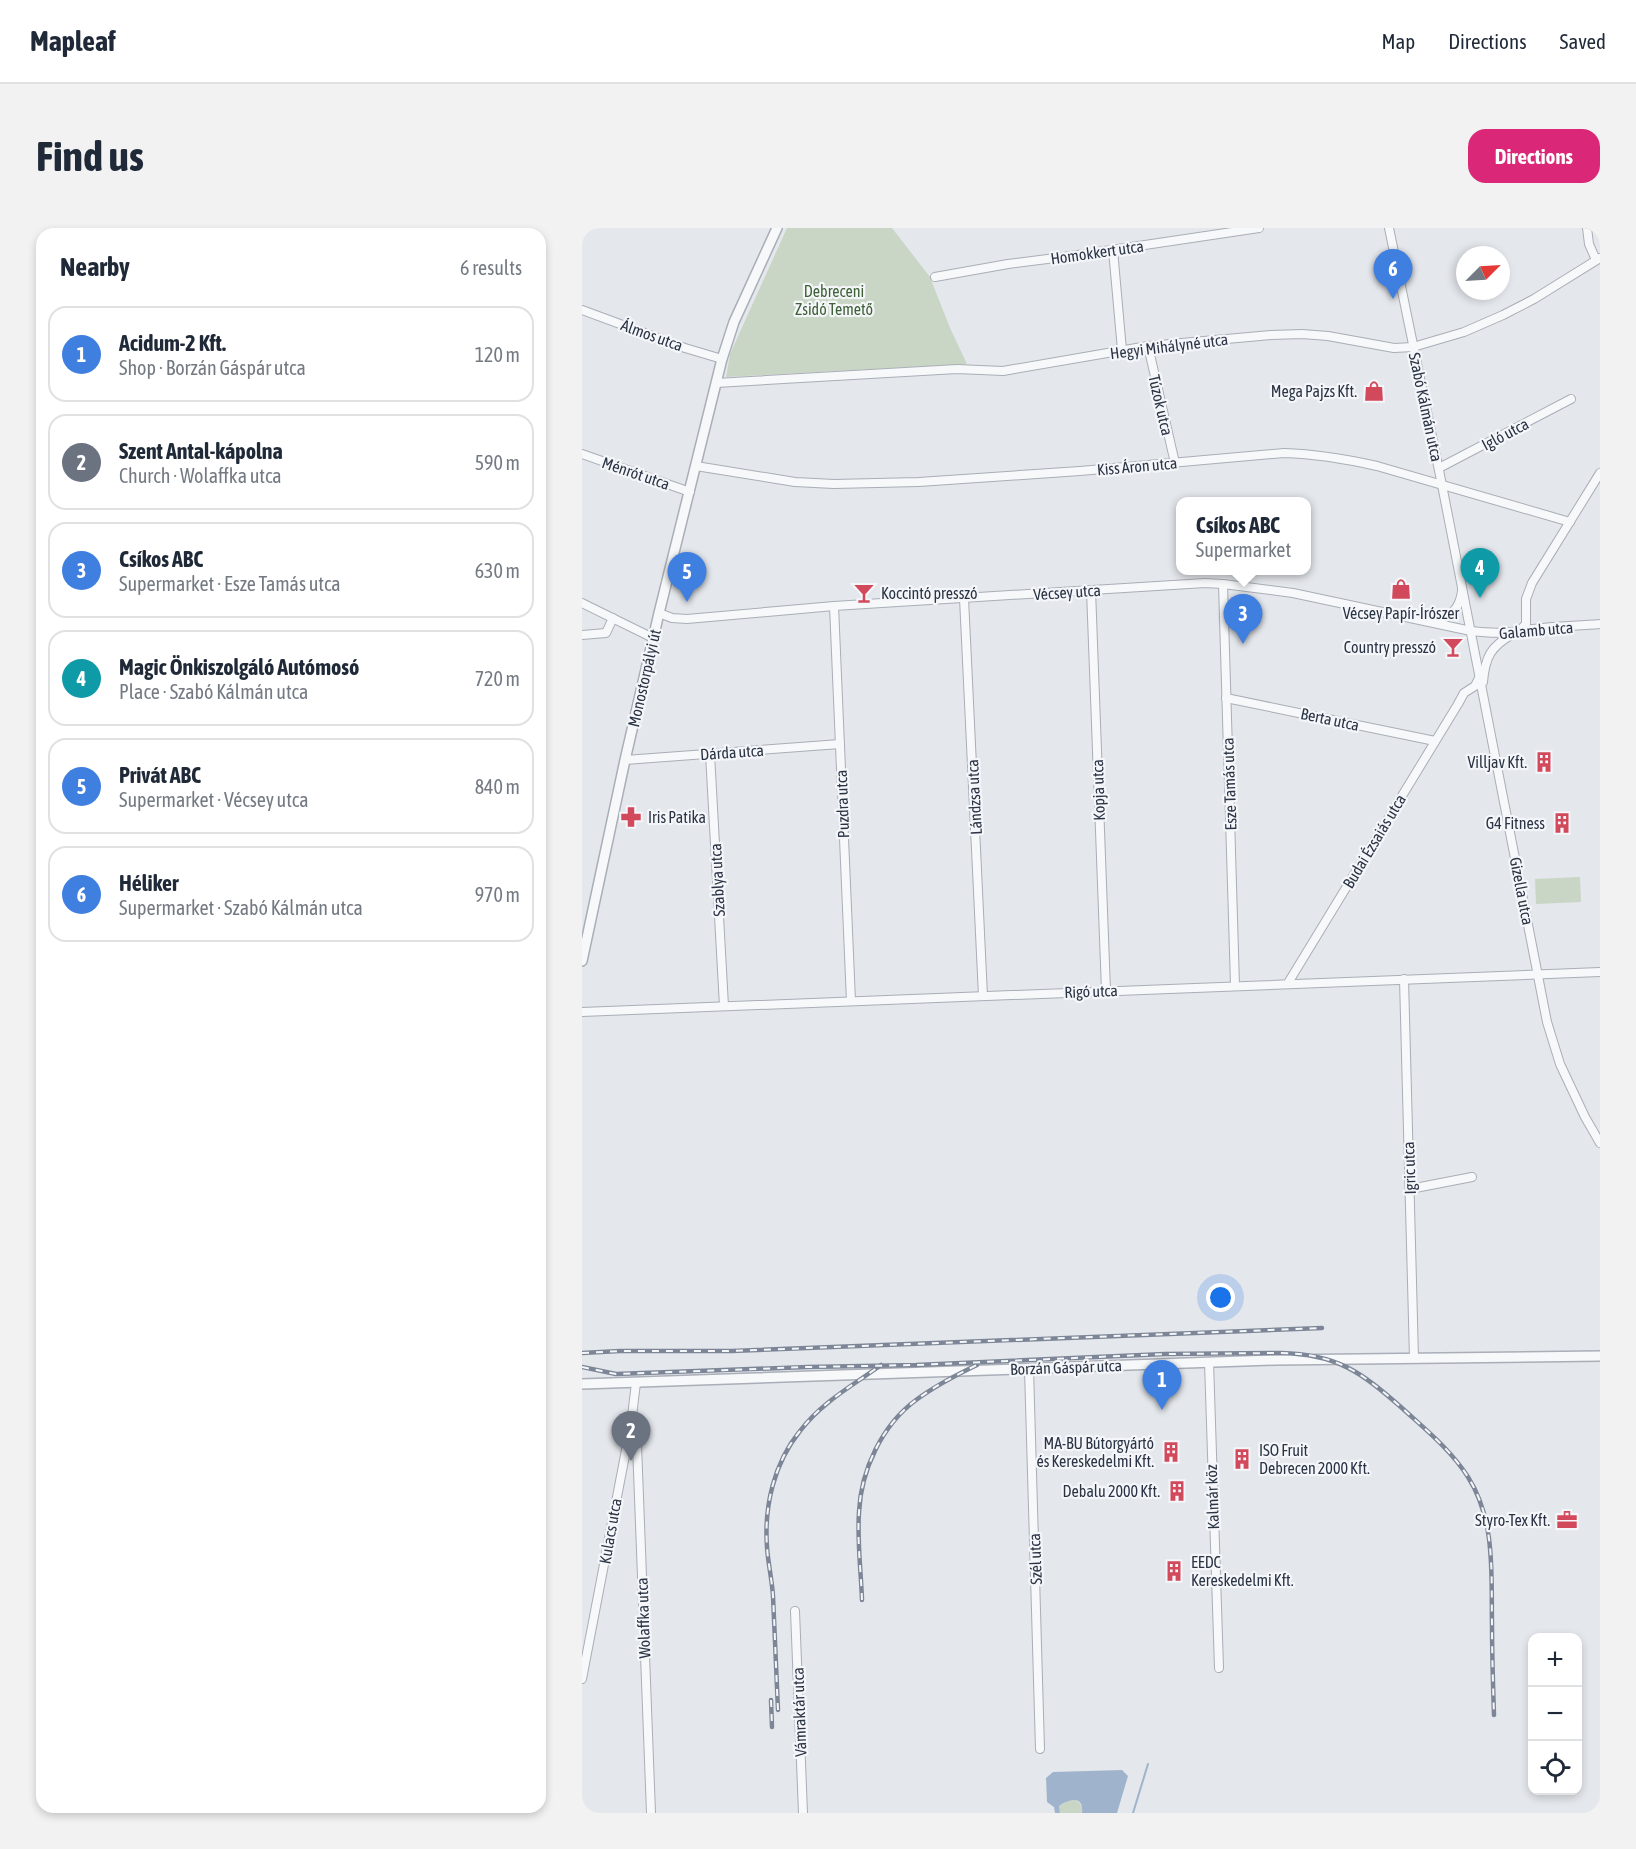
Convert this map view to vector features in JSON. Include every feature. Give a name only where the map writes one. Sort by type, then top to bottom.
[{"type":"street","name":"Monostorpályi út","points":[[582,961],[653,638],[722,359],[734,322],[777,228]]},
{"type":"street","name":"Homokkert utca","points":[[935,277],[1008,264],[1259,228]]},
{"type":"street","name":"Szabó Kálmán utca","points":[[1389,228],[1472,631]]},
{"type":"street","points":[[1587,228],[1589,244],[1598,259]]},
{"type":"street","points":[[1113,250],[1122,350]]},
{"type":"street","name":"Hegyi Mihályné utca","points":[[716,383],[957,369],[1003,371],[1148,346],[1271,335],[1302,334],[1352,339],[1394,348],[1413,347],[1464,332],[1503,315],[1534,299],[1598,259]]},
{"type":"street","name":"Álmos utca","points":[[582,310],[685,348],[722,359]]},
{"type":"street","name":"Túzok utca","points":[[1148,346],[1175,463]]},
{"type":"street","name":"Igló utca","points":[[1439,468],[1571,399]]},
{"type":"street","name":"Ménrót utca","points":[[582,453],[690,492]]},
{"type":"street","name":"Kiss Áron utca","points":[[696,466],[795,482],[834,484],[919,482],[1284,453],[1316,454],[1377,466],[1570,522]]},
{"type":"street","points":[[1482,689],[1486,661],[1497,644],[1526,624],[1526,599],[1532,583],[1600,473]]},
{"type":"street","name":"Vécsey utca","points":[[659,613],[672,618],[687,619],[834,606],[1205,583],[1293,593],[1472,631]]},
{"type":"street","name":"Esze Tamás utca","points":[[1223,584],[1235,985]]},
{"type":"street","points":[[1431,622],[1439,621],[1453,613],[1459,604],[1462,586]]},
{"type":"street","name":"Kopja utca","points":[[1091,590],[1106,991]]},
{"type":"street","name":"Lándzsa utca","points":[[964,598],[983,996]]},
{"type":"street","points":[[582,603],[653,638]]},
{"type":"street","name":"Puzdra utca","points":[[834,606],[851,1001]]},
{"type":"street","points":[[1527,612],[1532,623],[1541,628]]},
{"type":"street","points":[[582,634],[606,633],[614,618]]},
{"type":"street","name":"Galamb utca","points":[[1472,631],[1492,634],[1600,624]]},
{"type":"street","name":"Gizella utca","points":[[1472,631],[1547,1022],[1560,1064],[1600,1143]]},
{"type":"street","name":"Budai Ézsaiás utca","points":[[1288,983],[1464,693],[1475,686],[1479,677]]},
{"type":"street","points":[[1460,700],[1470,694],[1484,698]]},
{"type":"street","name":"Berta utca","points":[[1226,698],[1435,741]]},
{"type":"street","name":"Dárda utca","points":[[625,760],[840,744]]},
{"type":"street","name":"Szablya utca","points":[[710,754],[724,1006]]},
{"type":"street","name":"Rigó utca","points":[[582,1012],[1600,972]]},
{"type":"street","name":"Igric utca","points":[[1404,979],[1414,1358]]},
{"type":"street","points":[[1410,1189],[1472,1177]]},
{"type":"street","name":"Borzán Gáspár utca","points":[[582,1384],[1209,1362],[1600,1357]]},
{"type":"street","name":"Kalmár köz","points":[[1209,1362],[1219,1668]]},
{"type":"street","name":"Szél utca","points":[[1029,1369],[1040,1749]]},
{"type":"street","name":"Kulacs utca","points":[[582,1679],[631,1424],[636,1383]]},
{"type":"street","name":"Wolaffka utca","points":[[631,1424],[637,1445],[651,1813]]},
{"type":"street","name":"Vámraktár utca","points":[[795,1611],[803,1813]]},
{"type":"green space","name":"Debreceni Zsidó Temető","points":[[787,228],[892,228],[930,277],[967,364],[726,377],[730,354]]},
{"type":"green space","points":[[1580,877],[1581,902],[1536,904],[1535,879]]},
{"type":"green space","points":[[1073,1799],[1080,1804],[1082,1813],[1060,1813],[1059,1806]]},
{"type":"water","points":[[1122,1770],[1128,1776],[1117,1813],[1082,1813],[1081,1803],[1075,1800],[1059,1806],[1060,1813],[1055,1813],[1054,1807],[1047,1802],[1046,1778],[1053,1772]]},
{"type":"waterway","points":[[1133,1813],[1148,1764]]},
{"type":"railway","points":[[582,1353],[732,1351],[1322,1328]]},
{"type":"railway","points":[[582,1367],[616,1374],[916,1365],[1165,1354],[1281,1353],[1301,1354],[1333,1361],[1374,1384],[1429,1432],[1461,1467],[1477,1494],[1488,1530],[1490,1549],[1494,1715]]},
{"type":"railway","points":[[778,1710],[773,1596],[766,1532],[769,1501],[777,1471],[791,1443],[818,1411],[881,1365]]},
{"type":"railway","points":[[862,1600],[859,1512],[864,1480],[876,1450],[893,1422],[904,1410],[931,1390],[977,1365]]},
{"type":"railway","points":[[771,1700],[772,1727]]},
{"type":"place","name":"Héliker","points":[[1393,299]]},
{"type":"place","name":"Mega Pajzs Kft.","points":[[1374,391]]},
{"type":"place","name":"Vécsey Papír-Írószer","points":[[1401,589]]},
{"type":"place","name":"Koccintó presszó","points":[[864,593]]},
{"type":"place","name":"Magic Önkiszolgáló Autómosó","points":[[1480,598]]},
{"type":"place","name":"Privát ABC","points":[[687,602]]},
{"type":"place","name":"Csíkos ABC","points":[[1243,644]]},
{"type":"place","name":"Country presszó","points":[[1453,647]]},
{"type":"place","name":"Villjav Kft.","points":[[1544,762]]},
{"type":"place","name":"Iris Patika","points":[[631,817]]},
{"type":"place","name":"G4 Fitness","points":[[1562,823]]},
{"type":"place","name":"Acidum-2 Kft.","points":[[1162,1410]]},
{"type":"place","name":"MA-BU Bútorgyártó és Kereskedelmi Kft.","points":[[1171,1452]]},
{"type":"place","name":"ISO Fruit Debrecen 2000 Kft.","points":[[1242,1459]]},
{"type":"place","name":"Szent Antal-kápolna","points":[[631,1461]]},
{"type":"place","name":"Debalu 2000 Kft.","points":[[1177,1491]]},
{"type":"place","name":"Styro-Tex Kft.","points":[[1567,1520]]},
{"type":"place","name":"EEDC Kereskedelmi Kft.","points":[[1174,1571]]}]
